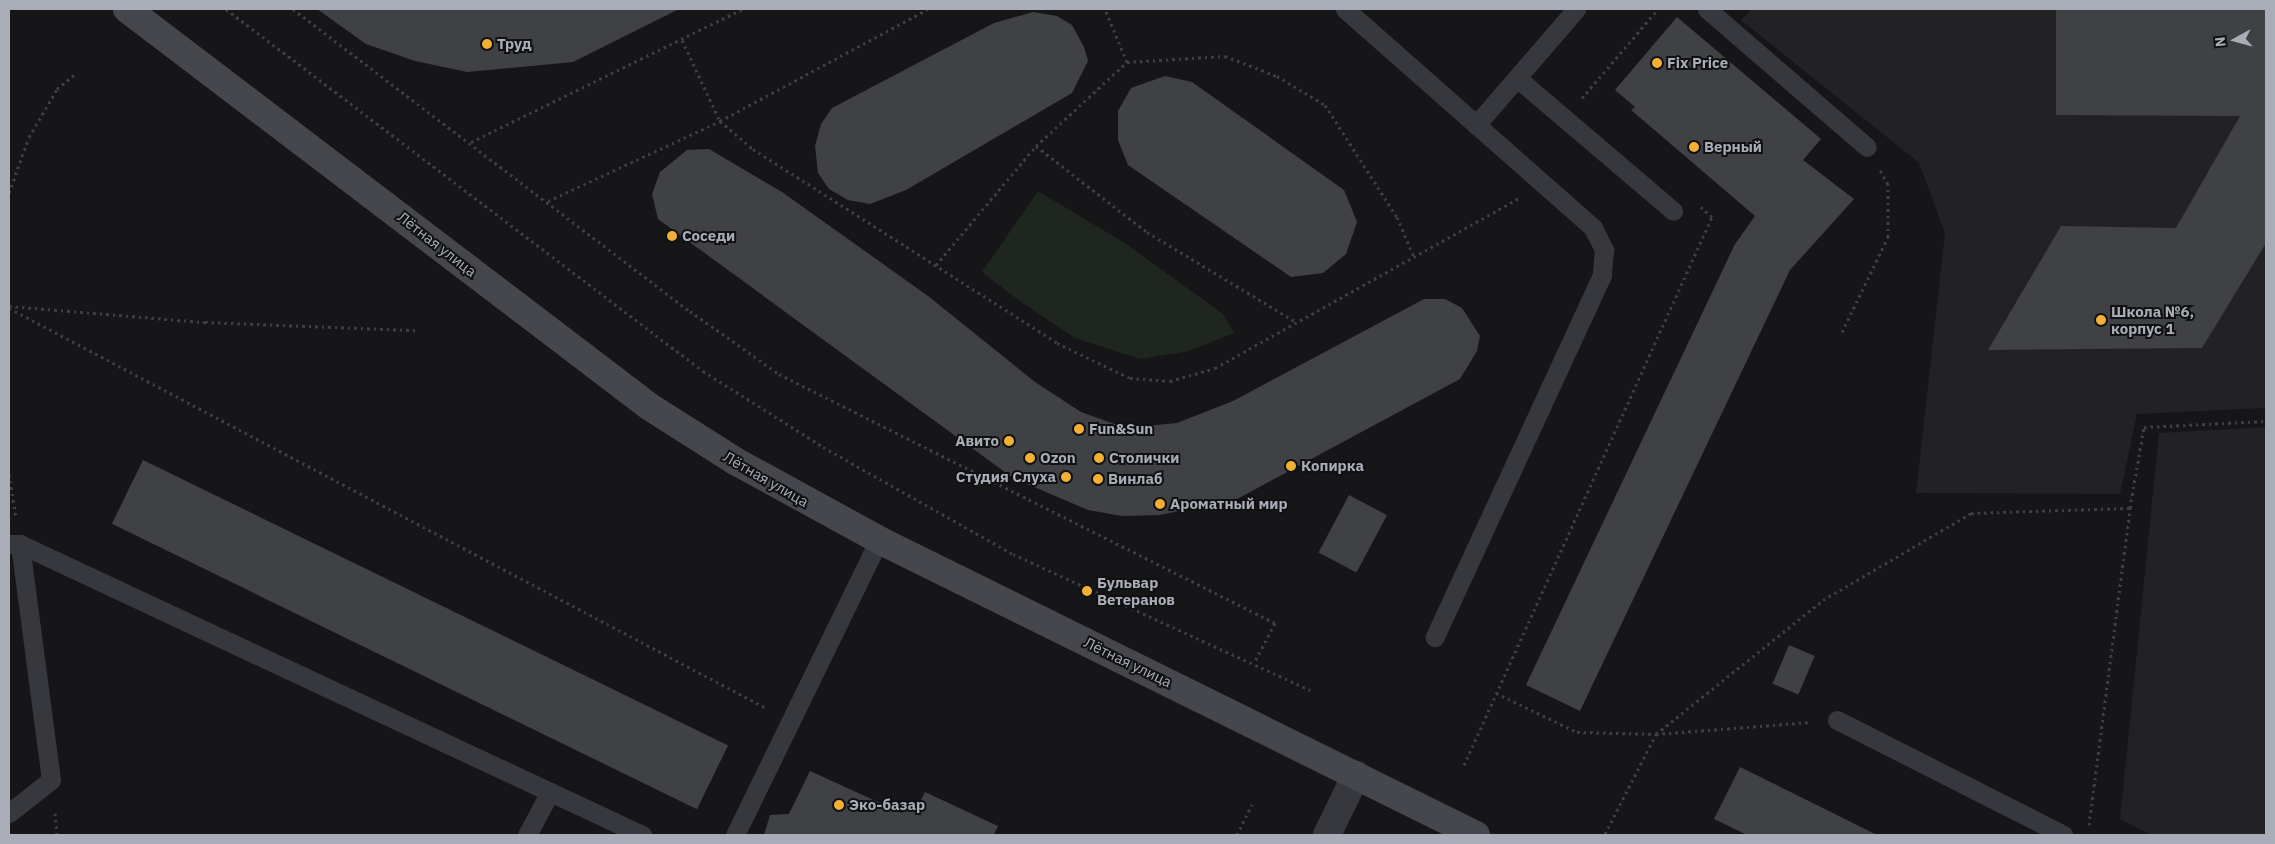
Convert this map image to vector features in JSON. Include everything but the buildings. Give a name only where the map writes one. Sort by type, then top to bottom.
[{"type":"street","name":"Лётная улица","points":[[127,9],[650,407],[735,462],[879,540],[1476,835]]},
{"type":"street","points":[[1327,835],[1356,775]]},
{"type":"lane","points":[[1345,9],[1593,228],[1604,250],[1602,275],[1435,637]]},
{"type":"lane","points":[[1476,125],[1576,9]]},
{"type":"lane","points":[[1707,9],[1867,146]]},
{"type":"lane","points":[[1516,78],[1673,211]]},
{"type":"lane","points":[[735,835],[879,540]]},
{"type":"lane","points":[[14,544],[642,835]]},
{"type":"lane","points":[[9,813],[51,780],[14,544]]},
{"type":"lane","points":[[1837,720],[2064,835]]},
{"type":"lane","points":[[527,835],[550,792]]},
{"type":"path","points":[[226,9],[703,371],[822,448],[1013,554],[1310,690]]},
{"type":"path","points":[[293,9],[471,142],[690,311],[779,374],[1275,623],[1254,663]]},
{"type":"path","points":[[471,142],[742,9]]},
{"type":"path","points":[[548,201],[720,121],[928,9]]},
{"type":"path","points":[[1105,9],[1128,62]]},
{"type":"path","points":[[1588,107],[1580,101],[1658,9]]},
{"type":"path","points":[[682,40],[720,121],[753,149],[1057,343],[1130,378],[1170,381],[1215,368],[1544,184]]},
{"type":"path","points":[[936,266],[1036,146],[1128,62],[1225,56],[1277,76],[1324,105],[1397,217],[1414,257]]},
{"type":"path","points":[[9,193],[29,137],[58,89],[77,72]]},
{"type":"path","points":[[1036,146],[1147,232],[1297,322]]},
{"type":"path","points":[[1842,332],[1888,237],[1888,184],[1867,146]]},
{"type":"path","points":[[1464,765],[1712,217],[1698,204]]},
{"type":"path","points":[[9,307],[205,322],[418,330]]},
{"type":"path","points":[[9,307],[789,721]]},
{"type":"path","points":[[2088,835],[2130,508],[2144,427],[2266,421]]},
{"type":"path","points":[[9,474],[14,544]]},
{"type":"path","points":[[1605,834],[1656,734],[1823,600],[1971,513],[2130,508]]},
{"type":"path","points":[[1496,693],[1577,732],[1656,734],[1837,720]]},
{"type":"path","points":[[1237,835],[1252,804]]},
{"type":"shaded area","name":"Школа №6, корпус 1","points":[[1752,9],[2266,9],[2266,408],[2137,414],[2120,494],[1916,493],[1945,233],[1919,163],[1741,20]]},
{"type":"shaded area","points":[[1038,191],[1125,243],[1223,314],[1234,333],[1189,351],[1140,359],[1075,338],[1017,299],[982,272]]},
{"type":"shaded area","points":[[2266,427],[2266,835],[2151,835],[2120,819],[2159,433]]},
{"type":"place","name":"Труд","points":[[487,44]]},
{"type":"place","name":"Fix Price","points":[[1657,63]]},
{"type":"place","name":"Верный","points":[[1694,147]]},
{"type":"place","name":"Соседи","points":[[672,236]]},
{"type":"place","name":"Школа №6, корпус 1","points":[[2101,320]]},
{"type":"place","name":"Fun&Sun","points":[[1079,429]]},
{"type":"place","name":"Авито","points":[[1009,441]]},
{"type":"place","name":"Ozon","points":[[1030,458]]},
{"type":"place","name":"Столички","points":[[1099,458]]},
{"type":"place","name":"Копирка","points":[[1291,466]]},
{"type":"place","name":"Студия Слуха","points":[[1066,477]]},
{"type":"place","name":"Винлаб","points":[[1098,479]]},
{"type":"place","name":"Ароматный мир","points":[[1160,504]]},
{"type":"place","name":"Бульвар Ветеранов","points":[[1087,591]]},
{"type":"place","name":"Эко-базар","points":[[839,805]]}]
